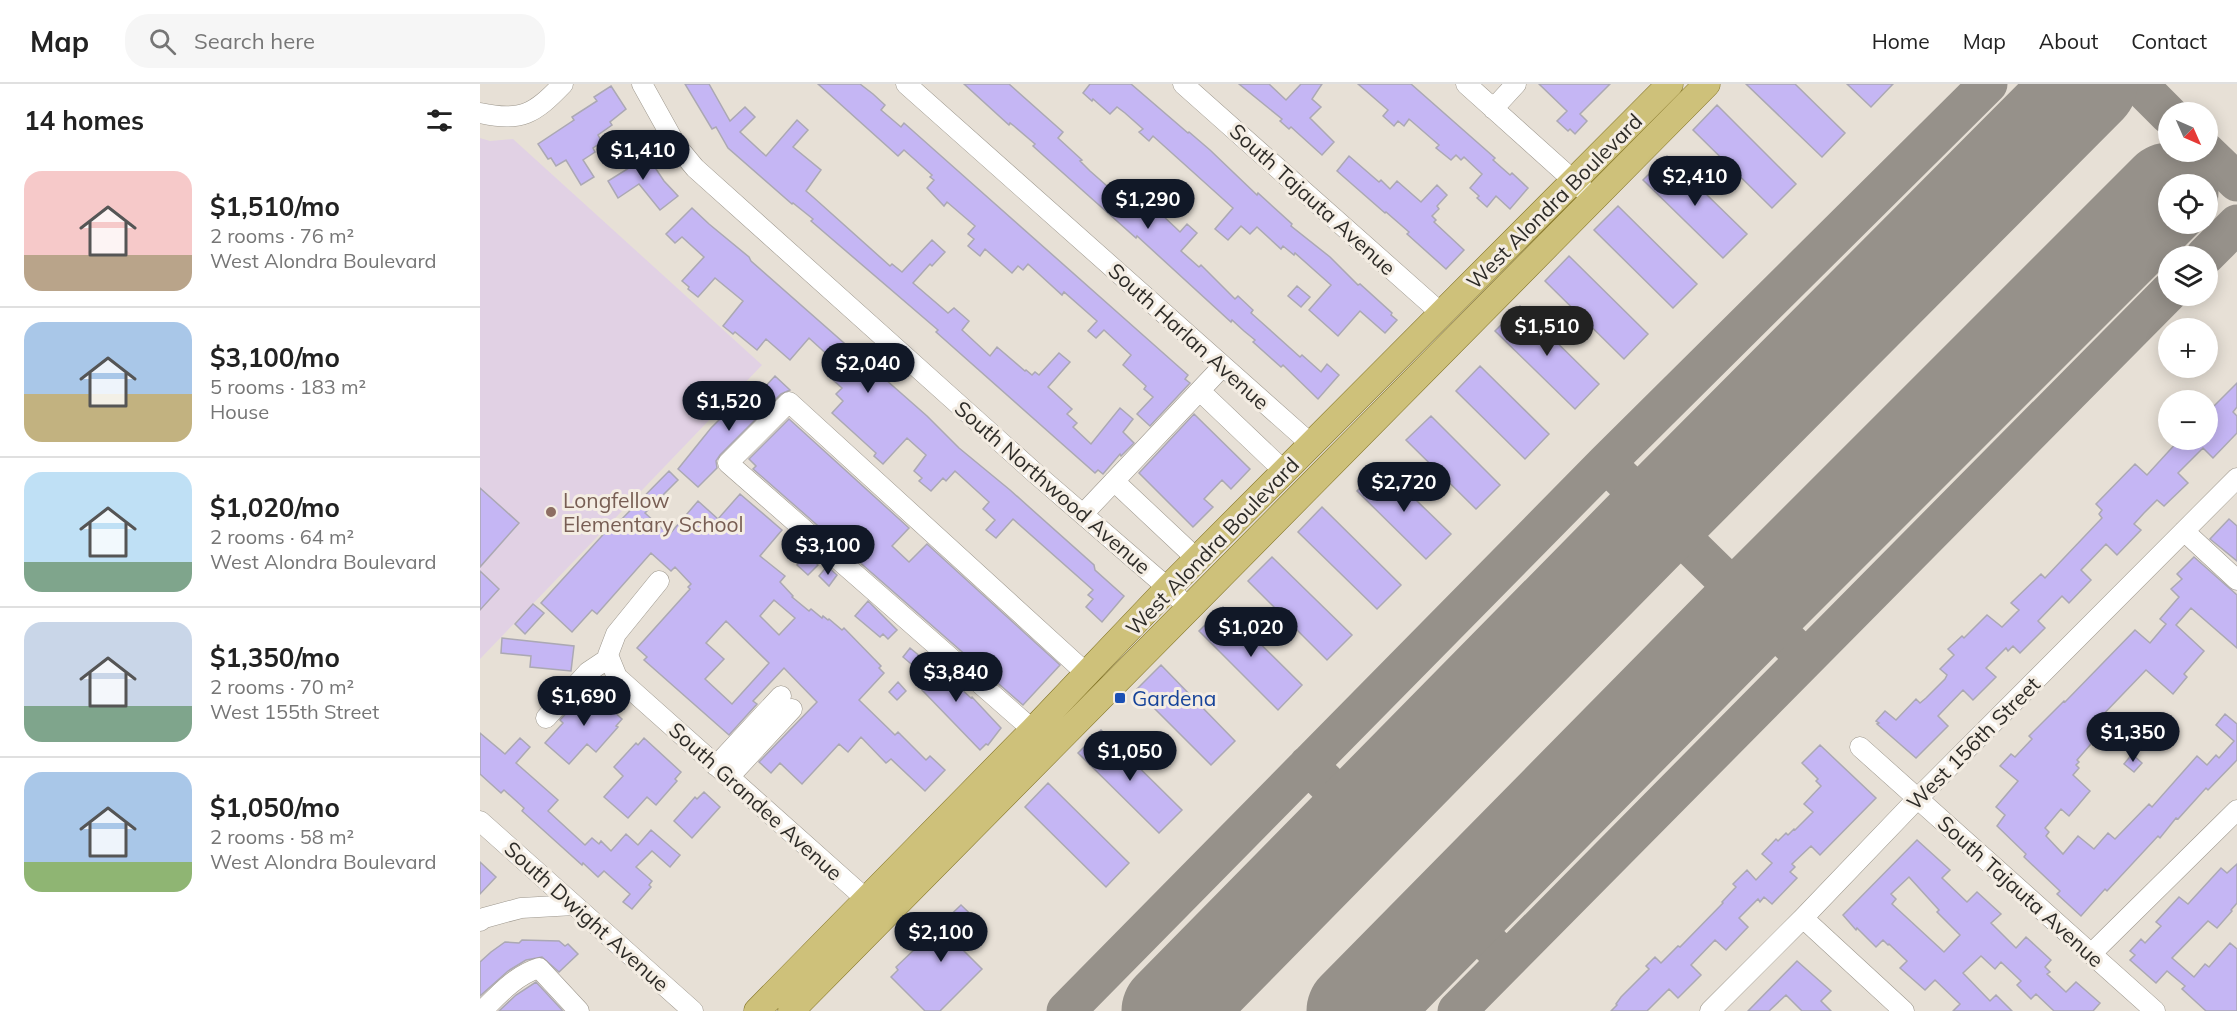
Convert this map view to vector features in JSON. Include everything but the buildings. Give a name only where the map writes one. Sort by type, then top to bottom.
[{"type":"main road","name":"West Alondra Boulevard","points":[[757,1011],[1033,730],[1168,588],[1670,84]]},
{"type":"main road","name":"West Alondra Boulevard","points":[[791,1011],[1707,84]]},
{"type":"street","points":[[480,114],[503,118],[526,115],[546,101],[563,84]]},
{"type":"street","name":"South Northwood Avenue","points":[[642,84],[676,145],[695,168],[1190,609]]},
{"type":"street","name":"South Harlan Avenue","points":[[906,84],[1311,444]]},
{"type":"street","name":"South Tajauta Avenue","points":[[1184,84],[1442,314]]},
{"type":"street","points":[[1466,84],[1593,198]]},
{"type":"street","points":[[1493,109],[1516,84]]},
{"type":"street","points":[[1083,514],[1223,366]]},
{"type":"street","points":[[1200,391],[1284,471]]},
{"type":"street","points":[[1033,730],[728,463],[789,402],[1087,674]]},
{"type":"street","name":"West 156th Street","points":[[1710,1011],[1917,799],[2237,478]]},
{"type":"street","points":[[1114,481],[1197,559]]},
{"type":"street","points":[[2184,531],[2237,579]]},
{"type":"street","points":[[546,718],[580,679],[608,656],[616,634],[659,581]]},
{"type":"street","name":"South Grandee Avenue","points":[[608,656],[617,677],[866,899],[880,921]]},
{"type":"street","points":[[723,771],[787,702]]},
{"type":"street","name":"South Tajauta Avenue","points":[[1860,747],[2155,1011]]},
{"type":"street","points":[[2091,954],[2237,810]]},
{"type":"street","name":"South Dwight Avenue","points":[[480,821],[693,1011]]},
{"type":"street","points":[[480,921],[521,908],[574,905]]},
{"type":"street","points":[[1803,918],[1904,1011]]},
{"type":"street","points":[[482,1011],[506,987],[529,971],[539,968],[579,1011]]},
{"type":"shaded area","name":"Longfellow Elementary School","points":[[480,138],[490,141],[513,139],[762,365],[480,659]]},
{"type":"taxiway","points":[[1066,1011],[1606,463],[1988,84]]},
{"type":"taxiway","points":[[2138,84],[2158,104]]},
{"type":"taxiway","points":[[2216,162],[2237,182]]},
{"type":"taxiway","points":[[2215,246],[2237,224]]},
{"type":"taxiway","points":[[1457,1011],[2158,303]]},
{"type":"taxiway","points":[[1606,463],[1805,658]]},
{"type":"taxiway","points":[[1308,765],[1361,817]]},
{"type":"taxiway","points":[[1455,910],[1506,960]]},
{"type":"runway","points":[[1171,1011],[1659,515],[2088,84]]},
{"type":"runway","points":[[1356,1011],[1753,608],[2158,203]]},
{"type":"place","name":"Longfellow Elementary School","points":[[551,512]]},
{"type":"place","name":"Gardena","points":[[1120,698]]}]
